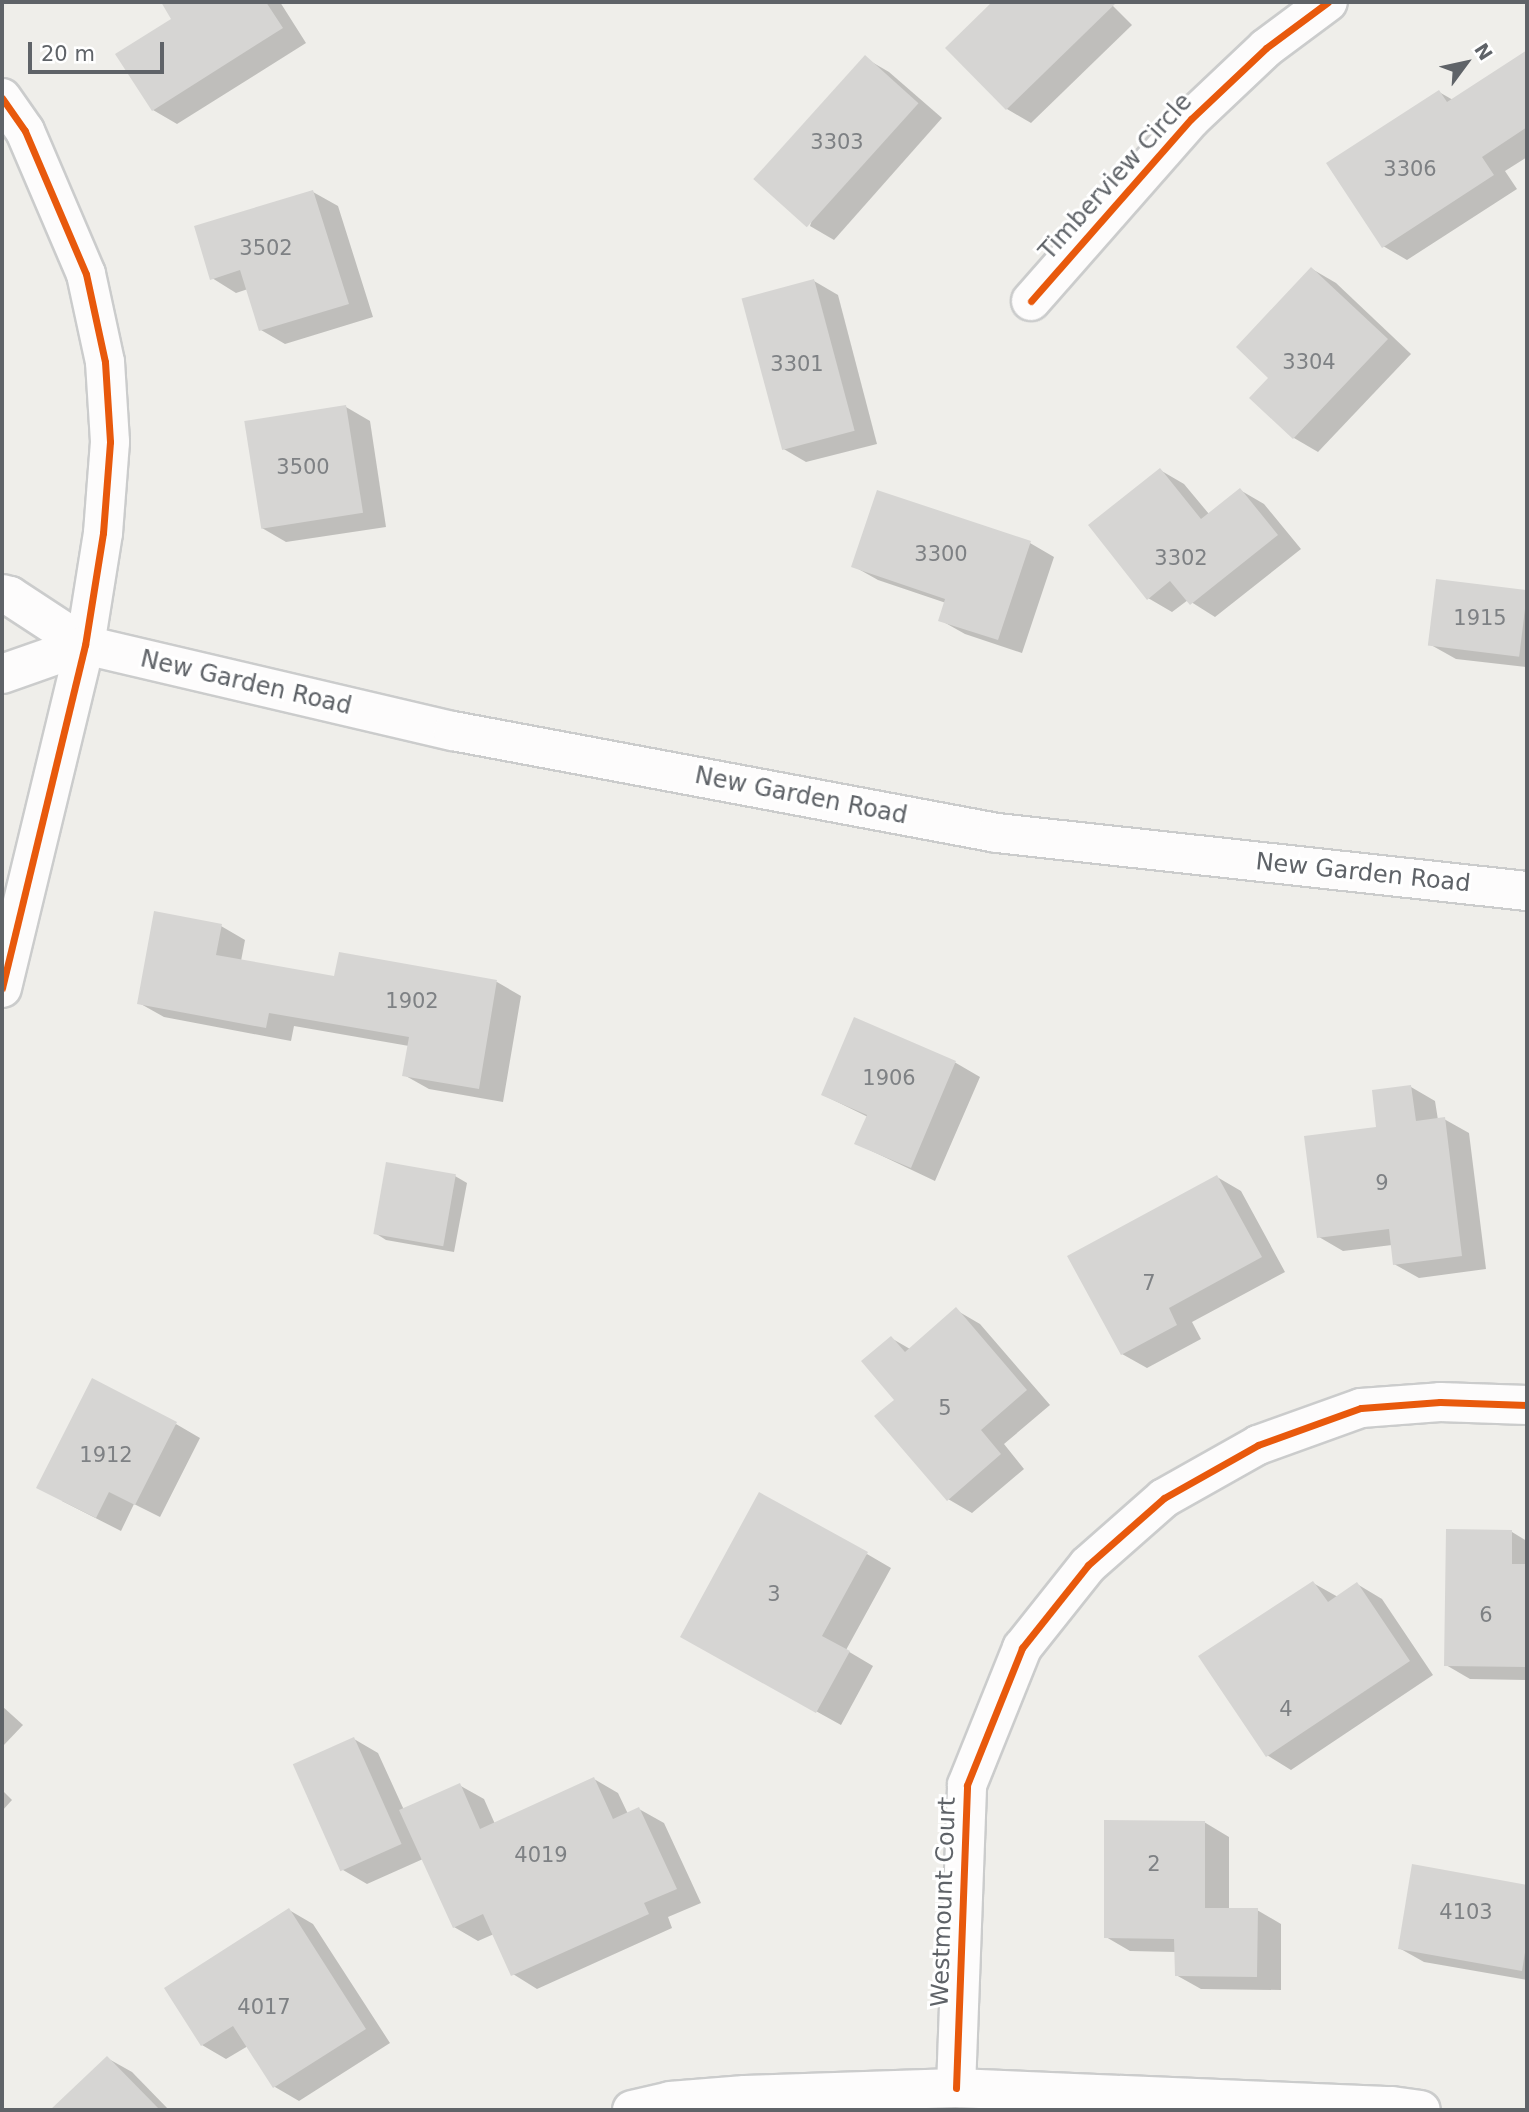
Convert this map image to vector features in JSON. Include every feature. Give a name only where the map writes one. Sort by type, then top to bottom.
[{"type":"street","name":"Timberview Circle","points":[[1031,301],[1191,119],[1266,48],[1328,2]]},
{"type":"street","points":[[2,98],[25,131],[68,226],[86,274],[105,362],[110,442],[103,533],[85,645],[2,988]]},
{"type":"street","name":"New Garden Road","points":[[2,594],[10,596],[85,645],[453,731],[997,833],[1527,891]]},
{"type":"street","points":[[2,674],[85,645]]},
{"type":"street","name":"Westmount Court","points":[[956,2088],[967,1785],[1022,1648],[1088,1565],[1164,1498],[1258,1445],[1361,1408],[1440,1402],[1527,1405]]},
{"type":"street","points":[[632,2110],[670,2101],[745,2095],[956,2088],[1392,2106],[1420,2110]]},
{"type":"building","points":[[161,2],[266,2],[283,28],[152,111],[115,54],[171,19]]},
{"type":"building","points":[[992,2],[1117,2],[1006,110],[945,48]]},
{"type":"building","points":[[1527,50],[1527,127],[1482,157],[1494,175],[1382,248],[1326,163],[1439,90],[1447,102]]},
{"type":"building","points":[[865,55],[919,103],[807,227],[753,179]]},
{"type":"building","points":[[313,190],[349,304],[259,331],[240,270],[210,280],[194,226]]},
{"type":"building","points":[[1311,267],[1388,339],[1293,439],[1249,398],[1268,378],[1236,347]]},
{"type":"building","points":[[814,279],[855,431],[782,450],[742,298]]},
{"type":"building","points":[[346,405],[363,513],[261,529],[244,421]]},
{"type":"building","points":[[1160,468],[1201,519],[1240,488],[1278,535],[1190,605],[1170,581],[1147,600],[1088,525]]},
{"type":"building","points":[[877,490],[1031,541],[998,640],[938,621],[945,599],[851,567]]},
{"type":"building","points":[[1436,579],[1527,590],[1519,657],[1428,646]]},
{"type":"building","points":[[154,911],[222,924],[216,955],[334,976],[339,952],[497,980],[479,1089],[402,1076],[409,1037],[269,1013],[266,1028],[137,1004]]},
{"type":"building","points":[[854,1017],[956,1061],[911,1168],[854,1144],[867,1115],[821,1095]]},
{"type":"building","points":[[1411,1085],[1416,1121],[1445,1117],[1462,1256],[1393,1265],[1389,1229],[1317,1238],[1304,1136],[1376,1127],[1372,1090]]},
{"type":"building","points":[[386,1162],[456,1174],[443,1246],[373,1234]]},
{"type":"building","points":[[1217,1175],[1262,1257],[1169,1308],[1177,1325],[1121,1355],[1067,1256]]},
{"type":"building","points":[[956,1307],[1027,1390],[981,1430],[1001,1454],[947,1501],[874,1416],[894,1400],[861,1361],[891,1336],[905,1352]]},
{"type":"building","points":[[92,1378],[177,1422],[135,1505],[109,1492],[96,1518],[36,1488]]},
{"type":"building","points":[[759,1492],[868,1552],[822,1636],[850,1651],[816,1713],[680,1637]]},
{"type":"building","points":[[1446,1529],[1512,1530],[1512,1564],[1527,1564],[1527,1667],[1444,1666]]},
{"type":"building","points":[[1313,1581],[1328,1602],[1357,1582],[1410,1661],[1266,1757],[1198,1656]]},
{"type":"building","points":[[354,1737],[402,1844],[340,1871],[293,1764]]},
{"type":"building","points":[[594,1777],[613,1819],[639,1807],[677,1889],[644,1903],[649,1914],[511,1976],[483,1914],[453,1928],[399,1810],[460,1783],[480,1829]]},
{"type":"building","points":[[1104,1820],[1205,1821],[1205,1908],[1258,1908],[1257,1977],[1175,1976],[1174,1939],[1104,1938]]},
{"type":"building","points":[[1412,1864],[1527,1885],[1527,1940],[1522,1971],[1398,1949]]},
{"type":"building","points":[[289,1908],[366,2029],[273,2088],[233,2026],[201,2046],[164,1988]]},
{"type":"building","points":[[107,2056],[160,2110],[50,2110]]},
{"type":"cycle path","points":[[1031,301],[1191,119],[1266,48],[1328,2]]},
{"type":"cycle path","points":[[2,98],[25,131],[86,274],[105,362],[110,442],[103,533],[85,645],[2,988]]},
{"type":"cycle path","points":[[956,2088],[967,1785],[1022,1648],[1088,1565],[1164,1498],[1258,1445],[1361,1408],[1440,1402],[1527,1405]]}]
